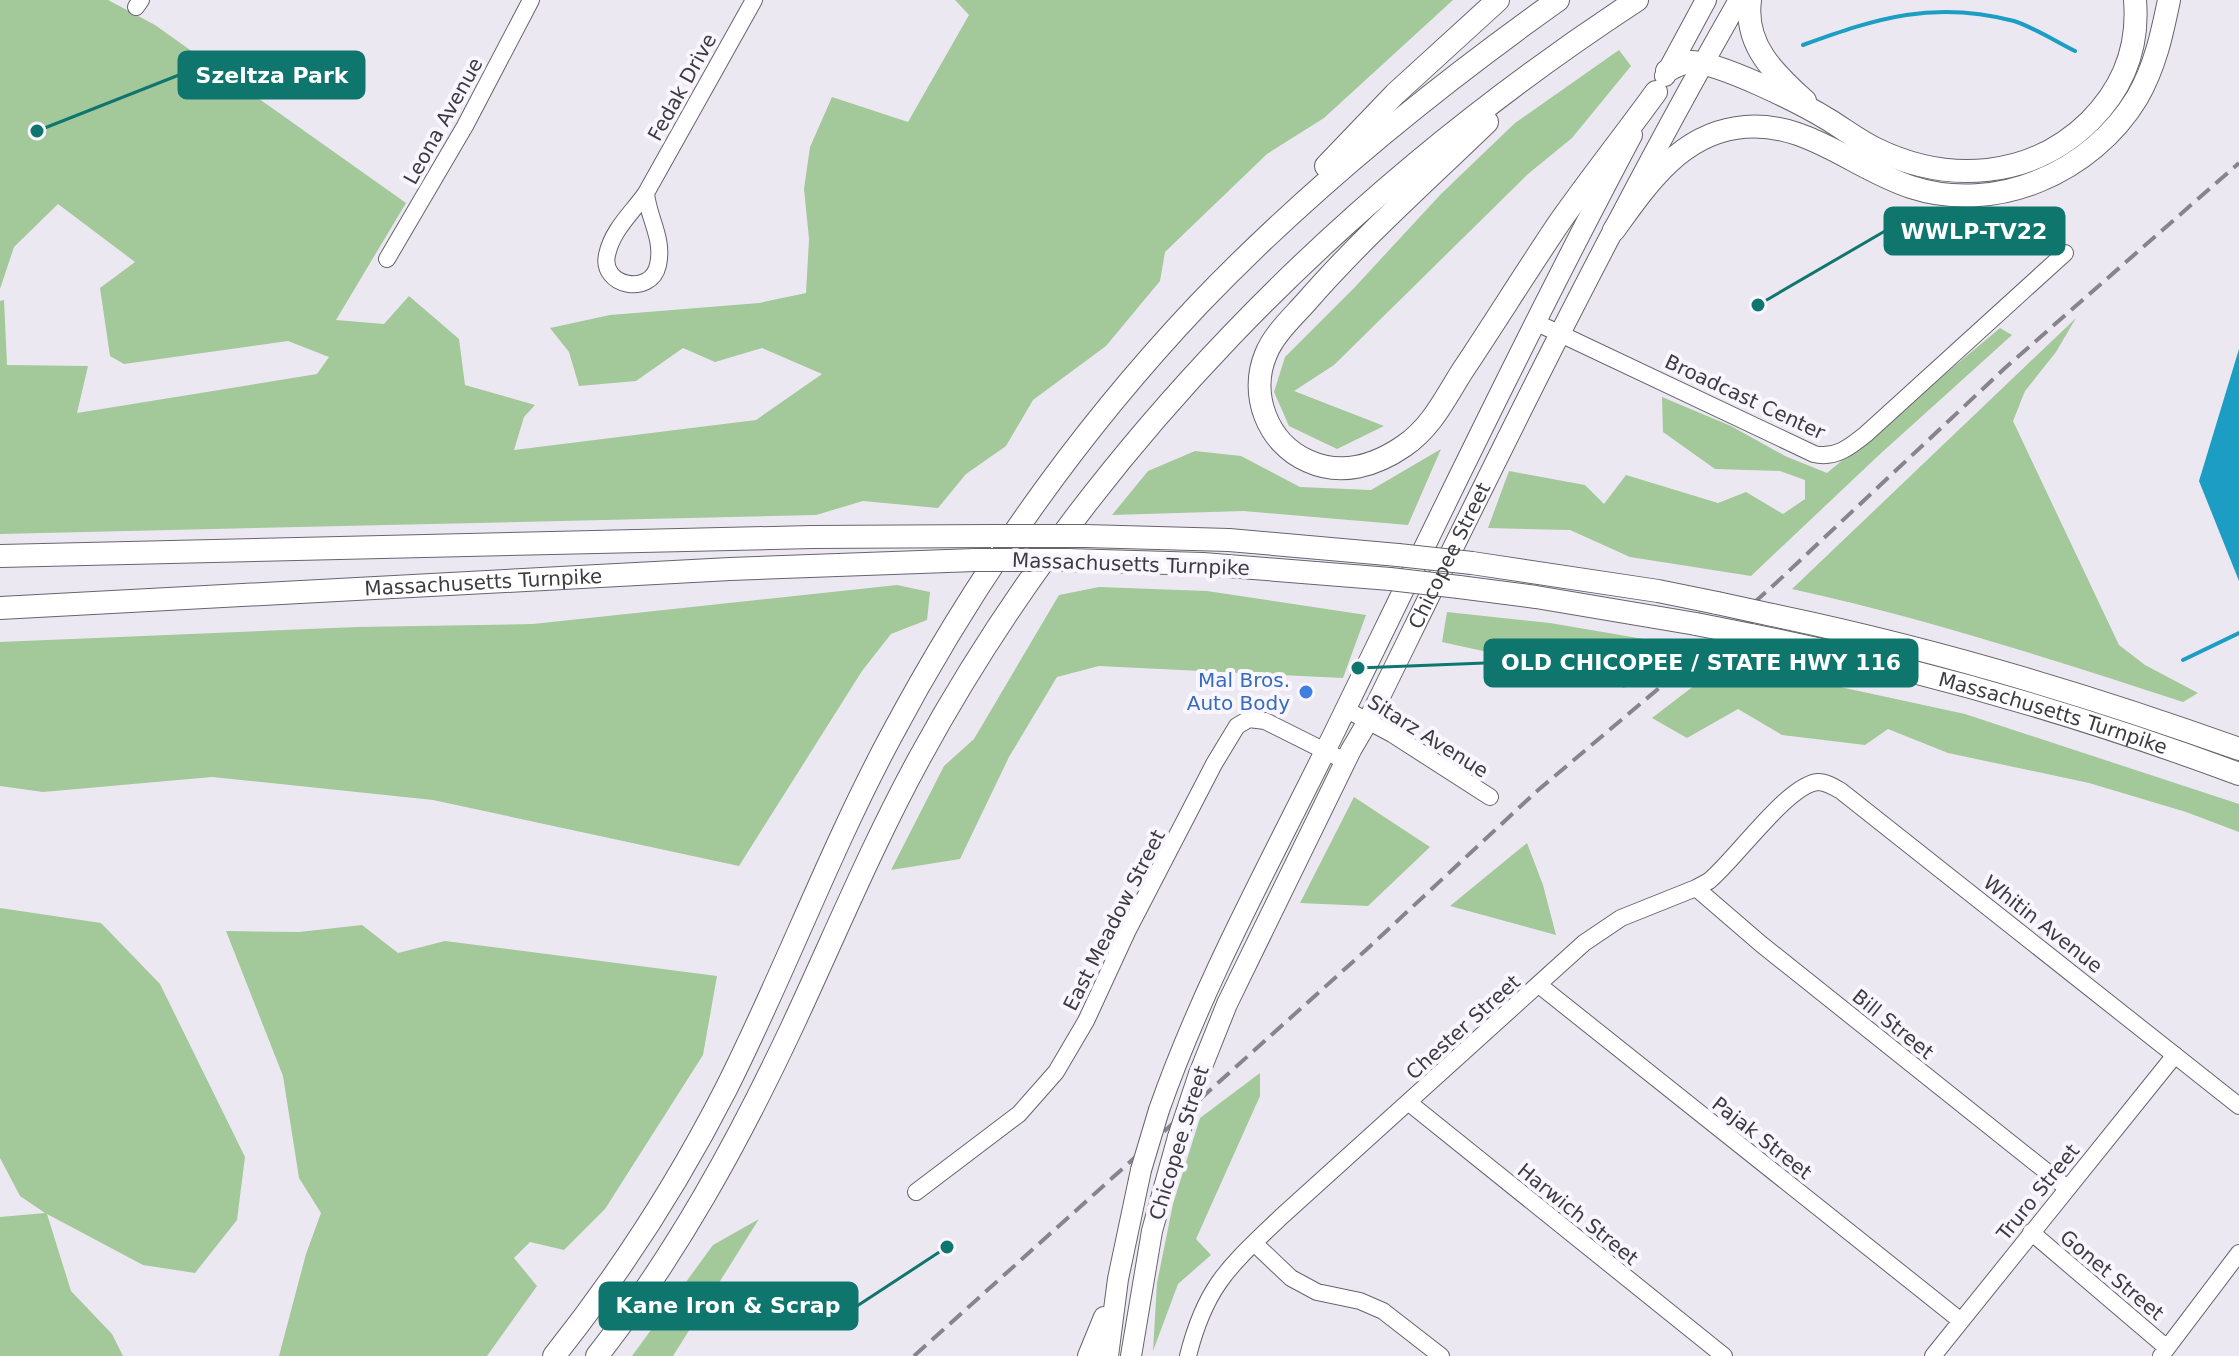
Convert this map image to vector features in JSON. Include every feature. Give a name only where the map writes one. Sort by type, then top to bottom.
[{"type":"highway","points":[[554,1356],[624,1260],[700,1136],[755,1028],[869,779],[911,699],[967,605],[1039,497],[1142,368],[1222,281],[1395,94],[1498,0]]},
{"type":"highway","points":[[1222,281],[1373,142],[1483,54],[1558,0]]},
{"type":"highway","points":[[597,1356],[659,1270],[708,1191],[772,1068],[873,848],[919,759],[985,647],[1031,579],[1104,482],[1172,402],[1295,271],[1409,169],[1562,51],[1637,0]]},
{"type":"highway","points":[[1750,0],[1750,21],[1758,50],[1788,85],[1828,119]]},
{"type":"highway","points":[[1667,71],[1682,63],[1704,64],[1828,119],[1874,148],[1932,169],[1987,171],[2028,161],[2069,138],[2110,98],[2132,51],[2135,0]]},
{"type":"highway","points":[[1614,230],[1659,171],[1683,150],[1706,137],[1747,126],[1796,132],[1897,182],[1939,194],[1993,193],[2041,180],[2090,152],[2128,112],[2155,60],[2169,0]]},
{"type":"highway","points":[[1562,51],[1347,258],[1273,341],[1263,365],[1261,400],[1271,429],[1295,454],[1319,466],[1356,468],[1390,455],[1426,427],[1559,223],[1656,92]]},
{"type":"highway","name":"Massachusetts Turnpike","points":[[0,556],[812,537],[1085,536],[1229,540],[1472,563],[1717,603],[1850,631],[1979,665],[2135,712],[2239,749]]},
{"type":"highway","name":"Massachusetts Turnpike","points":[[0,608],[730,569],[975,560],[1203,564],[1459,587],[1536,597],[1751,635],[1993,694],[2239,774]]},
{"type":"main road","name":"Chicopee Street","points":[[1108,1356],[1118,1279],[1141,1170],[1159,1110],[1199,1009],[1535,322],[1706,0]]},
{"type":"main road","name":"Chicopee Street","points":[[1131,1356],[1152,1231],[1178,1137],[1227,1004],[1345,761],[1368,721],[1614,230],[1739,0]]},
{"type":"main road","points":[[1088,1356],[1118,1279]]},
{"type":"street","name":"Leona Avenue","points":[[387,259],[465,126],[531,0]]},
{"type":"street","name":"Fedak Drive","points":[[646,193],[658,238],[659,264],[647,281],[630,285],[610,272],[607,254],[620,226],[646,193],[754,0]]},
{"type":"street","name":"Broadcast Center","points":[[1535,322],[1814,454],[1829,455],[1851,446],[1866,434],[2065,253]]},
{"type":"street","name":"Sitarz Avenue","points":[[1345,709],[1490,797]]},
{"type":"street","name":"East Meadow Street","points":[[916,1192],[1019,1114],[1056,1072],[1086,1021],[1128,930],[1237,726],[1249,719],[1265,721],[1345,761]]},
{"type":"street","name":"Chester Street","points":[[1188,1356],[1210,1293],[1226,1271],[1408,1102],[1584,943],[1612,923],[1696,888],[1719,873],[1793,795],[1816,782]]},
{"type":"street","name":"Whitin Avenue","points":[[1816,782],[1841,791],[2239,1106]]},
{"type":"street","name":"Bill Street","points":[[1696,888],[1761,944],[2067,1188]]},
{"type":"street","name":"Pajak Street","points":[[1539,985],[1961,1321]]},
{"type":"street","name":"Truro Street","points":[[1933,1356],[2175,1055]]},
{"type":"street","name":"Harwich Street","points":[[1408,1102],[1724,1356]]},
{"type":"street","name":"Gonet Street","points":[[2031,1232],[2164,1352]]},
{"type":"street","points":[[1254,1243],[1291,1278],[1317,1292],[1360,1301],[1383,1311],[1441,1356]]},
{"type":"street","points":[[2164,1352],[2239,1253]]},
{"type":"green space","points":[[0,0],[108,0],[155,25],[406,203],[336,320],[384,324],[409,296],[459,339],[465,385],[535,405],[524,417],[514,450],[756,420],[822,374],[762,348],[715,362],[683,348],[636,381],[579,386],[569,352],[550,328],[610,315],[759,303],[806,293],[809,239],[804,189],[810,147],[832,97],[908,122],[969,15],[955,0],[1453,0],[1324,118],[1267,154],[1165,252],[1160,281],[1106,346],[1033,400],[1006,446],[966,474],[938,508],[863,501],[816,515],[0,534],[0,301],[4,300],[7,365],[88,366],[77,413],[317,374],[329,357],[288,341],[124,364],[110,356],[100,288],[135,262],[58,204],[14,247],[0,289]]},
{"type":"green space","points":[[1619,50],[1631,66],[1572,138],[1528,174],[1334,365],[1294,391],[1384,426],[1337,449],[1289,426],[1274,392],[1285,357],[1441,194],[1515,123]]},
{"type":"green space","points":[[2076,318],[2056,352],[2025,391],[2013,421],[2119,645],[2145,665],[2198,693],[2183,702],[1940,626],[1792,589]]},
{"type":"green space","points":[[2000,328],[2012,335],[1751,576],[1630,557],[1570,530],[1488,528],[1509,471],[1585,485],[1604,504],[1626,475],[1718,503],[1746,492],[1783,514],[1805,499],[1805,480],[1780,471],[1715,469],[1663,432],[1662,397],[1731,426],[1785,456],[1827,473]]},
{"type":"green space","points":[[1441,449],[1408,525],[1244,511],[1112,515],[1148,471],[1195,451],[1241,456],[1300,487],[1371,490]]},
{"type":"green space","points":[[897,585],[930,592],[927,620],[891,634],[862,671],[739,866],[433,800],[212,777],[43,792],[0,786],[0,642],[357,627],[533,624]]},
{"type":"green space","points":[[1099,587],[1207,591],[1366,615],[1343,678],[1099,666],[1057,677],[1009,757],[960,859],[891,870],[944,766],[974,739],[1059,595]]},
{"type":"green space","points":[[1447,612],[1550,623],[1667,643],[1624,688],[1597,676],[1442,642]]},
{"type":"green space","points":[[1725,662],[1965,714],[2239,804],[2239,832],[2186,812],[2089,783],[1948,753],[1888,729],[1865,745],[1782,735],[1738,709],[1687,738],[1652,718]]},
{"type":"green space","points":[[1354,797],[1430,847],[1368,906],[1300,903]]},
{"type":"green space","points":[[1527,843],[1543,885],[1556,935],[1450,906]]},
{"type":"green space","points":[[0,908],[101,923],[160,984],[245,1157],[237,1220],[195,1273],[143,1265],[47,1214],[71,1291],[112,1334],[123,1356],[0,1356],[0,1217],[45,1213],[20,1196],[0,1158]]},
{"type":"green space","points":[[362,925],[398,953],[445,941],[717,976],[703,1055],[605,1209],[564,1250],[530,1242],[514,1258],[537,1286],[487,1356],[279,1356],[306,1254],[321,1213],[299,1178],[283,1076],[226,931],[299,932]]},
{"type":"green space","points":[[1260,1073],[1260,1096],[1196,1239],[1211,1255],[1178,1284],[1153,1351],[1157,1283],[1173,1204],[1200,1118]]},
{"type":"green space","points":[[759,1219],[673,1356],[632,1356],[713,1245]]},
{"type":"water","points":[[2239,349],[2239,581],[2199,481]]},
{"type":"waterway","points":[[1803,45],[1881,20],[1932,12],[1958,12],[2014,21],[2075,51]]},
{"type":"waterway","points":[[2183,660],[2239,633]]},
{"type":"railway","points":[[914,1356],[1366,950],[1537,791],[1658,689],[1776,583],[2005,368],[2239,163]]},
{"type":"place","name":"Szeltza Park","points":[[37,131]]},
{"type":"place","name":"WWLP-TV22","points":[[1758,305]]},
{"type":"place","name":"OLD CHICOPEE / STATE HWY 116","points":[[1358,668]]},
{"type":"place","name":"Mal Bros. Auto Body","points":[[1306,692]]},
{"type":"place","name":"Kane Iron & Scrap","points":[[947,1247]]}]
